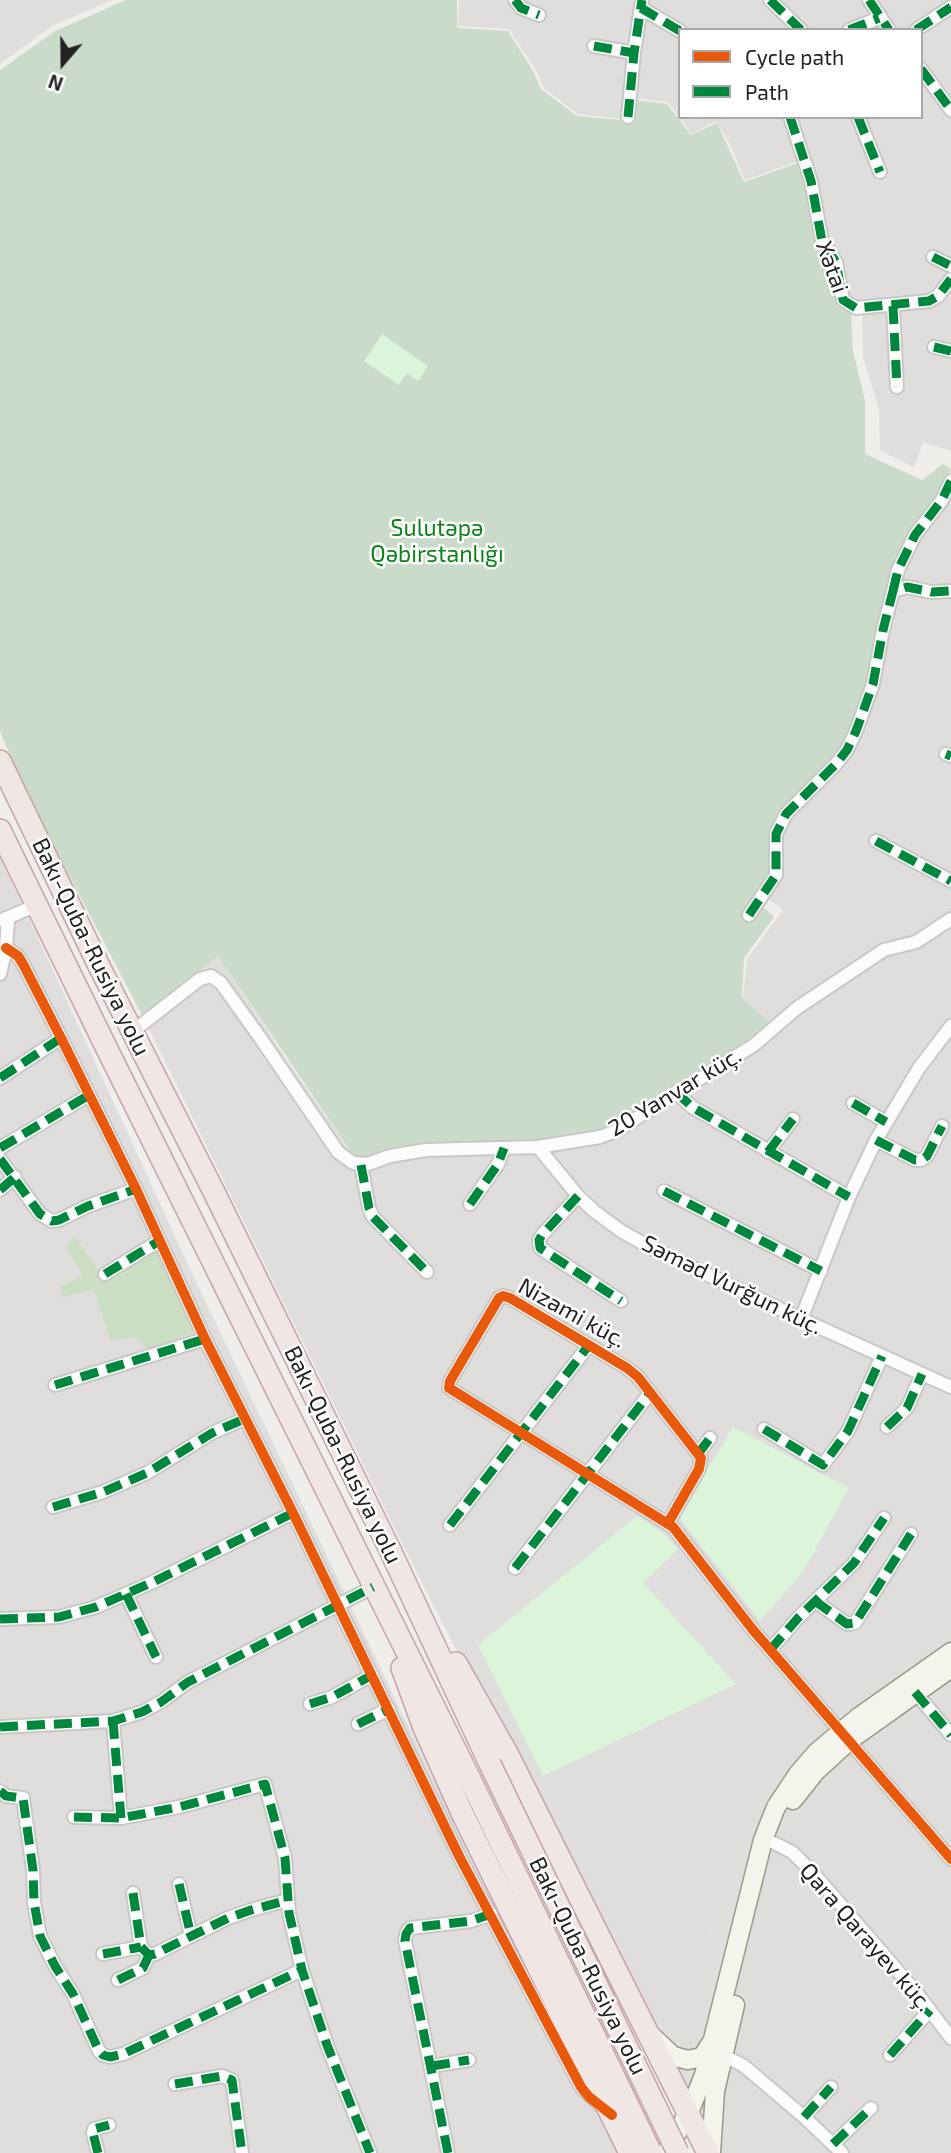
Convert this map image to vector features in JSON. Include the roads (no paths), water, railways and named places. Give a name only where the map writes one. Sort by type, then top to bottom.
[{"type":"highway","name":"Bakı-Quba-Rusiya yolu","points":[[0,761],[401,1574],[678,2153]]},
{"type":"highway","name":"Bakı-Quba-Rusiya yolu","points":[[0,830],[468,1775],[651,2153]]},
{"type":"highway","points":[[401,1574],[508,1755],[709,2153]]},
{"type":"highway","points":[[373,1587],[414,1703],[463,1815],[628,2152]]},
{"type":"main road","points":[[709,2153],[715,2091],[723,2055],[774,1843],[786,1812],[846,1735],[951,1652]]},
{"type":"main road","points":[[666,2153],[699,2090],[769,1822],[784,1792],[817,1752],[951,1668]]},
{"type":"main road","points":[[641,2022],[668,2053],[683,2060],[702,2057],[715,2034]]},
{"type":"main road","points":[[666,2153],[678,2141],[688,2139],[700,2143],[709,2153]]},
{"type":"street","points":[[515,0],[521,8],[540,15]]},
{"type":"street","points":[[770,0],[798,28]]},
{"type":"street","points":[[869,0],[887,28]]},
{"type":"street","points":[[628,117],[642,4],[678,30]]},
{"type":"street","points":[[919,28],[951,7]]},
{"type":"street","points":[[854,28],[879,18]]},
{"type":"street","points":[[594,46],[634,53]]},
{"type":"street","points":[[923,72],[951,110]]},
{"type":"street","name":"Xətai","points":[[791,119],[811,181],[822,241],[836,262],[843,300],[856,308],[933,300],[951,279]]},
{"type":"street","points":[[859,119],[880,172]]},
{"type":"street","points":[[933,257],[951,266]]},
{"type":"street","points":[[893,306],[897,387]]},
{"type":"street","points":[[934,347],[951,351]]},
{"type":"street","points":[[749,915],[776,875],[776,834],[786,814],[836,764],[847,750],[856,731],[873,684],[898,570],[915,535],[942,500],[951,481]]},
{"type":"street","points":[[893,591],[907,587],[932,592],[950,591]]},
{"type":"street","points":[[876,841],[949,876]]},
{"type":"street","points":[[0,974],[6,948],[4,920],[37,905]]},
{"type":"street","name":"20 Yanvar küç.","points":[[361,1165],[417,1151],[538,1147],[608,1135],[754,1045],[797,1008],[884,950],[912,944],[951,919]]},
{"type":"street","points":[[6,948],[18,956],[23,964],[61,1038],[136,1189],[205,1339],[293,1513],[459,1856],[581,2087],[612,2115]]},
{"type":"street","points":[[132,1032],[200,979],[211,976],[221,983],[341,1156],[361,1165],[373,1217],[427,1272]]},
{"type":"street","points":[[801,1319],[849,1197],[876,1140],[919,1068],[951,1026]]},
{"type":"street","points":[[0,1078],[61,1038]]},
{"type":"street","points":[[676,1092],[692,1107],[849,1197]]},
{"type":"street","points":[[0,1148],[89,1095]]},
{"type":"street","points":[[853,1103],[886,1122]]},
{"type":"street","points":[[768,1152],[793,1119]]},
{"type":"street","points":[[876,1140],[915,1160],[921,1160],[927,1156],[942,1126]]},
{"type":"street","name":"Səməd Vurğun küç.","points":[[538,1147],[578,1196],[606,1221],[653,1249],[951,1387]]},
{"type":"street","points":[[470,1204],[499,1164],[504,1148]]},
{"type":"street","points":[[0,1159],[40,1214],[52,1221],[136,1189]]},
{"type":"street","points":[[0,1190],[15,1177]]},
{"type":"street","points":[[664,1191],[821,1271]]},
{"type":"street","points":[[578,1196],[539,1240],[540,1248],[621,1301]]},
{"type":"street","points":[[105,1274],[159,1241]]},
{"type":"street","name":"Nizami küç.","points":[[698,1454],[638,1377],[510,1297],[499,1298],[450,1381],[449,1388],[668,1523],[680,1534],[770,1650],[951,1859]]},
{"type":"street","points":[[55,1385],[205,1339]]},
{"type":"street","points":[[450,1525],[589,1345]]},
{"type":"street","points":[[764,1429],[823,1465],[848,1432],[882,1356]]},
{"type":"street","points":[[887,1427],[907,1408],[922,1374]]},
{"type":"street","points":[[515,1568],[650,1393]]},
{"type":"street","points":[[53,1507],[103,1492],[147,1473],[212,1433],[244,1419]]},
{"type":"street","points":[[668,1523],[699,1469],[701,1458],[698,1454],[710,1438]]},
{"type":"street","points":[[0,1619],[59,1617],[96,1606],[293,1513]]},
{"type":"street","points":[[770,1650],[854,1563],[884,1518]]},
{"type":"street","points":[[815,1601],[847,1624],[855,1623],[911,1534]]},
{"type":"street","points":[[0,1727],[113,1721],[142,1712],[188,1682],[373,1587]]},
{"type":"street","points":[[126,1594],[156,1657]]},
{"type":"street","points":[[310,1704],[332,1697],[372,1675]]},
{"type":"street","points":[[915,1692],[951,1735]]},
{"type":"street","points":[[358,1724],[389,1709]]},
{"type":"street","points":[[113,1721],[121,1818]]},
{"type":"street","points":[[74,1817],[121,1818],[179,1807],[265,1784],[285,1858],[291,1926],[302,1970],[327,2045],[370,2153]]},
{"type":"street","points":[[0,1791],[6,1796],[23,1798],[40,1936],[99,2051],[103,2054],[110,2057],[122,2054],[302,1970]]},
{"type":"street","name":"Qara Qarayev küç.","points":[[774,1843],[801,1860],[874,1943],[951,2038]]},
{"type":"street","points":[[179,1884],[191,1936]]},
{"type":"street","points":[[118,1980],[143,1968],[145,1951],[133,1893]]},
{"type":"street","points":[[103,1954],[145,1951],[155,1954],[251,1910],[288,1900]]},
{"type":"street","points":[[448,2153],[405,1941],[406,1934],[410,1928],[471,1921],[491,1914]]},
{"type":"street","points":[[890,2055],[930,2010]]},
{"type":"street","points":[[723,2055],[744,2067],[838,2149],[871,2108]]},
{"type":"street","points":[[432,2066],[469,2060]]},
{"type":"street","points":[[175,2084],[222,2076],[232,2081],[242,2153]]},
{"type":"street","points":[[804,2117],[831,2087]]},
{"type":"street","points":[[99,2153],[94,2129],[109,2125]]},
{"type":"park label","name":"Sulutəpə Qəbirstanlığı","points":[[437,541]]}]
